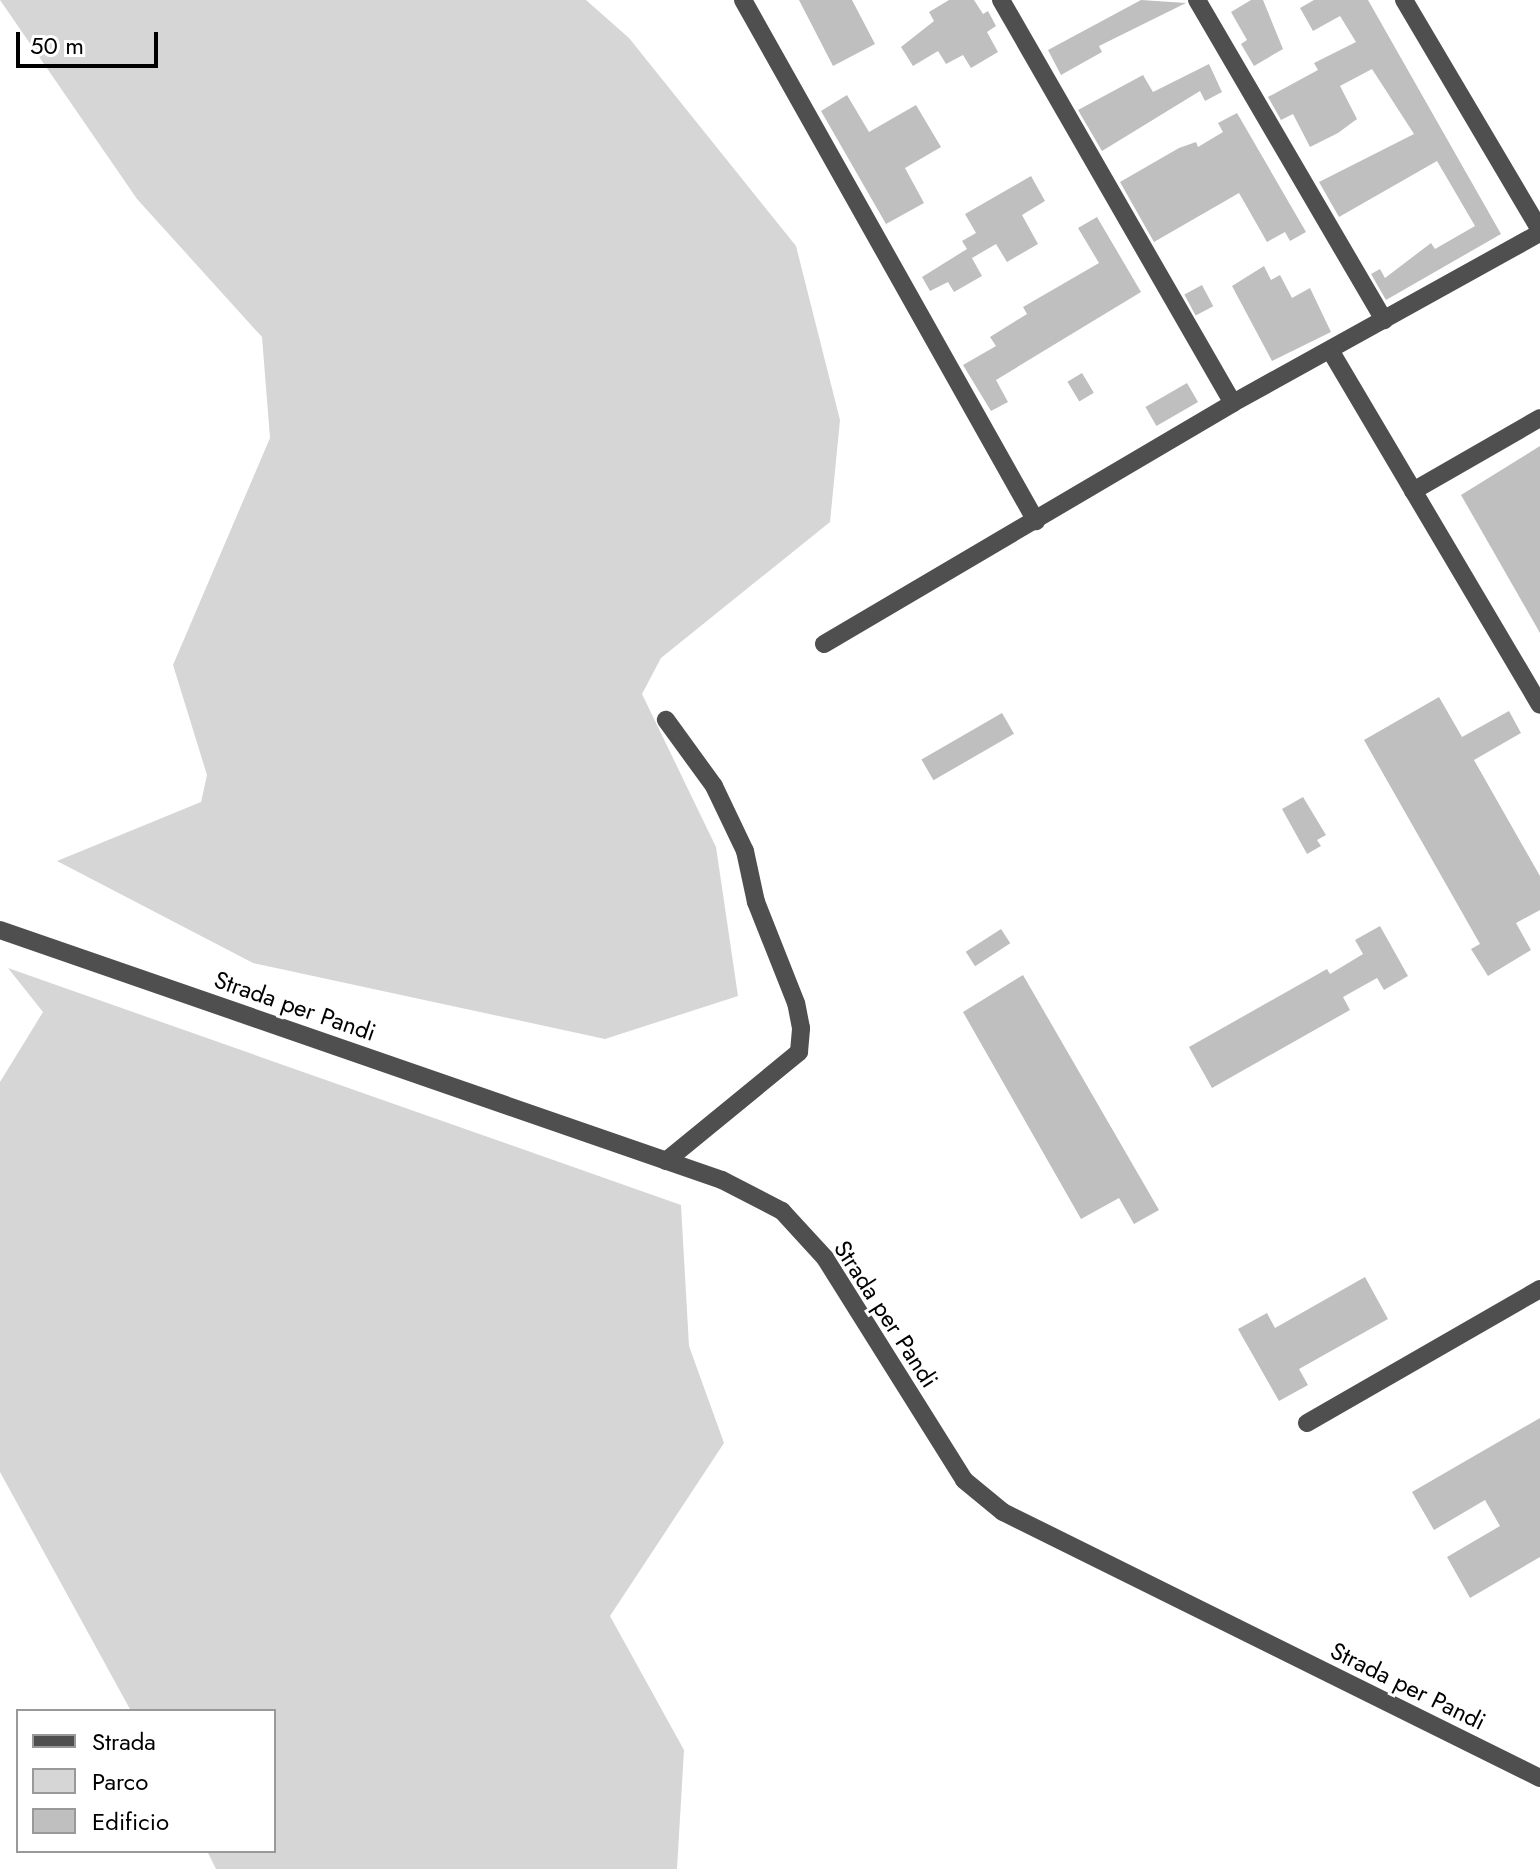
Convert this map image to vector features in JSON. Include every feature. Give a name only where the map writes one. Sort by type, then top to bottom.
[{"type":"street","points":[[743,0],[1036,521]]},
{"type":"street","points":[[1001,0],[1233,403]]},
{"type":"street","points":[[1197,0],[1384,320]]},
{"type":"street","points":[[824,644],[1233,403],[1540,232],[1404,0]]},
{"type":"street","points":[[1330,350],[1540,705]]},
{"type":"street","points":[[1413,491],[1540,418]]},
{"type":"street","points":[[666,720],[714,786],[745,851],[756,902],[796,1003],[801,1028],[799,1052],[666,1161]]},
{"type":"street","name":"Strada per Pandi","points":[[0,930],[722,1180],[782,1211],[825,1258],[964,1480],[1003,1512],[1540,1778]]},
{"type":"street","points":[[1307,1423],[1540,1289]]},
{"type":"green space","points":[[0,0],[586,0],[629,38],[796,246],[840,420],[830,522],[661,658],[642,694],[716,847],[738,996],[605,1039],[253,963],[57,861],[201,802],[207,775],[173,665],[270,438],[262,337],[137,199]]},
{"type":"green space","points":[[8,968],[681,1205],[689,1346],[724,1443],[610,1616],[684,1750],[677,1869],[216,1869],[208,1853],[276,1853],[276,1709],[130,1709],[0,1472],[0,1082],[43,1012]]},
{"type":"building","points":[[799,0],[852,0],[875,44],[833,66]]},
{"type":"building","points":[[949,0],[974,0],[983,14],[988,11],[996,26],[987,32],[998,52],[971,68],[963,55],[946,64],[938,51],[913,66],[901,47],[934,21],[929,12]]},
{"type":"building","points":[[1141,0],[1186,3],[1099,46],[1102,52],[1061,75],[1048,50]]},
{"type":"building","points":[[1251,0],[1263,0],[1283,49],[1254,66],[1241,44],[1247,40],[1231,12]]},
{"type":"building","points":[[1314,0],[1368,0],[1501,234],[1386,300],[1371,274],[1380,269],[1385,278],[1431,243],[1435,249],[1475,226],[1437,161],[1339,217],[1319,182],[1414,134],[1372,69],[1340,86],[1357,119],[1338,133],[1310,147],[1293,114],[1281,120],[1268,97],[1318,70],[1314,63],[1356,42],[1340,16],[1313,31],[1300,8]]},
{"type":"building","points":[[1209,64],[1222,92],[1205,101],[1200,91],[1102,151],[1078,110],[1143,75],[1153,92]]},
{"type":"building","points":[[847,95],[869,132],[916,105],[941,147],[905,168],[924,203],[886,224],[821,111]]},
{"type":"building","points":[[1237,113],[1306,232],[1290,241],[1285,232],[1267,242],[1239,193],[1154,242],[1120,182],[1179,148],[1196,142],[1198,147],[1223,132],[1218,123]]},
{"type":"building","points":[[1031,176],[1045,201],[1022,215],[1038,244],[1007,262],[996,244],[972,258],[968,251],[982,276],[954,292],[948,282],[930,291],[922,277],[967,249],[962,241],[976,233],[965,214]]},
{"type":"building","points":[[1097,217],[1141,292],[996,380],[1008,402],[991,411],[963,365],[996,346],[990,337],[1027,314],[1023,307],[1099,263],[1078,228]]},
{"type":"building","points":[[1264,266],[1271,280],[1280,275],[1292,298],[1310,288],[1331,332],[1272,361],[1232,286]]},
{"type":"building","points":[[1202,285],[1213,306],[1196,316],[1184,294]]},
{"type":"building","points":[[1082,373],[1094,393],[1079,401],[1067,382]]},
{"type":"building","points":[[1187,383],[1198,402],[1156,426],[1145,407]]},
{"type":"building","points":[[1540,446],[1540,633],[1461,495]]},
{"type":"building","points":[[1439,697],[1462,737],[1509,711],[1521,733],[1474,760],[1540,876],[1540,910],[1516,923],[1531,950],[1488,976],[1471,949],[1480,944],[1364,740]]},
{"type":"building","points":[[1002,713],[1014,734],[933,780],[921,760]]},
{"type":"building","points":[[1303,797],[1326,835],[1317,840],[1321,846],[1307,854],[1282,809]]},
{"type":"building","points":[[1380,926],[1408,976],[1384,990],[1377,978],[1343,997],[1350,1010],[1212,1088],[1189,1047],[1327,969],[1330,974],[1363,954],[1355,940]]},
{"type":"building","points":[[1001,929],[1010,943],[975,966],[966,952]]},
{"type":"building","points":[[1023,975],[1159,1210],[1134,1224],[1119,1198],[1081,1219],[963,1012]]},
{"type":"building","points":[[1365,1277],[1388,1319],[1299,1369],[1308,1385],[1279,1401],[1238,1329],[1267,1313],[1275,1328]]},
{"type":"building","points":[[1540,1418],[1540,1557],[1470,1598],[1447,1557],[1500,1526],[1485,1500],[1434,1530],[1412,1492]]}]
